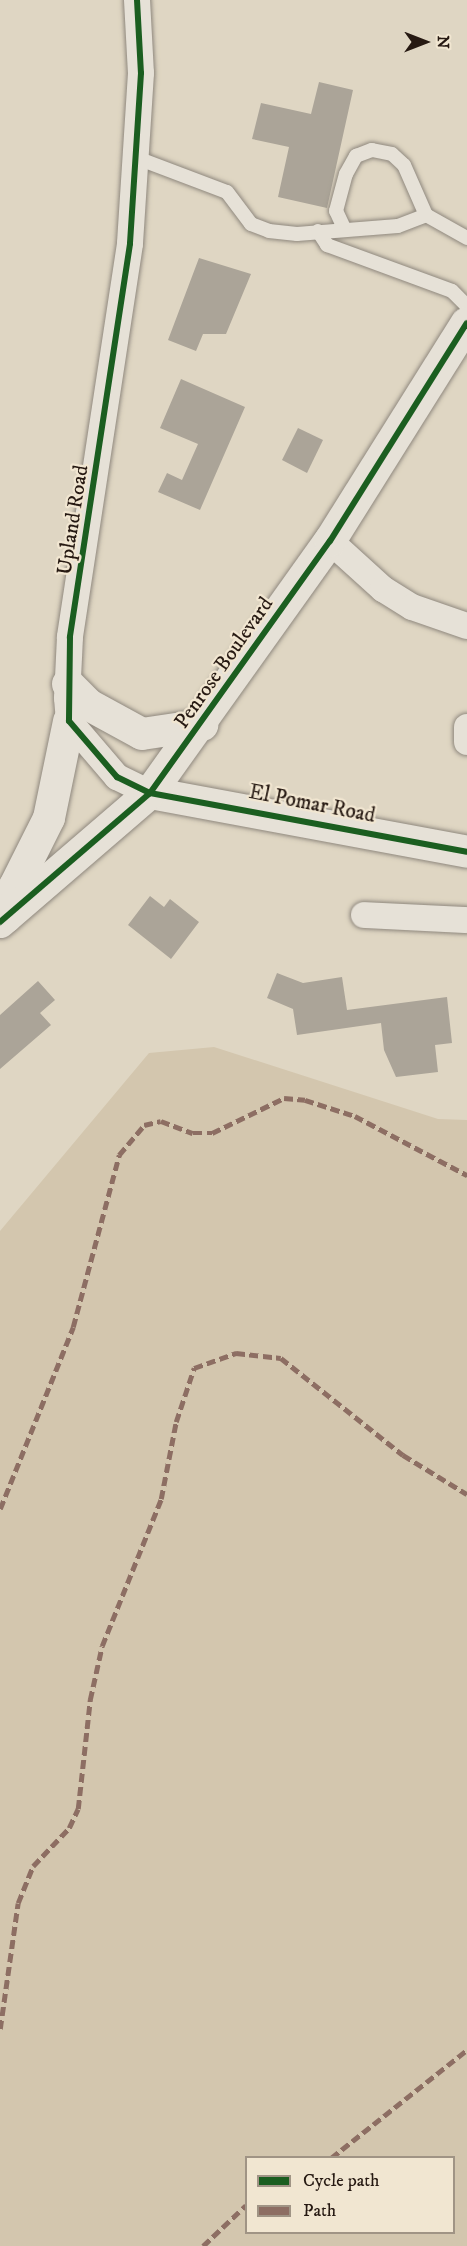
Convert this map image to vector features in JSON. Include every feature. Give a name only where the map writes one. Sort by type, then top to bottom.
[{"type":"street","name":"Upland Road","points":[[69,721],[70,637],[117,349],[137,158],[141,73],[137,0]]},
{"type":"street","name":"Penrose Boulevard","points":[[3,919],[150,792],[202,725],[330,541],[467,323]]},
{"type":"street","points":[[330,541],[383,589],[412,607],[467,626]]},
{"type":"street","points":[[68,684],[89,705],[142,734],[202,725]]},
{"type":"street","points":[[69,721],[117,777],[150,792]]},
{"type":"street","points":[[3,919],[15,886],[49,818],[69,721]]},
{"type":"street","points":[[467,727],[467,742]]},
{"type":"street","name":"El Pomar Road","points":[[150,792],[467,852]]},
{"type":"street","points":[[364,915],[467,920]]},
{"type":"lane","points":[[344,228],[336,211],[346,174],[356,156],[372,150],[392,154],[404,165],[426,215],[467,238]]},
{"type":"lane","points":[[137,158],[227,192],[251,224],[285,234],[344,228],[398,226],[426,215]]},
{"type":"lane","points":[[318,231],[327,245],[452,291],[467,306]]},
{"type":"shaded area","points":[[214,1047],[438,1119],[467,1120],[467,2246],[0,2246],[0,1231],[149,1053]]},
{"type":"building","points":[[319,82],[353,90],[327,208],[278,197],[289,147],[252,139],[261,103],[311,114]]},
{"type":"building","points":[[199,258],[251,274],[226,334],[203,334],[196,351],[168,340]]},
{"type":"building","points":[[181,379],[245,407],[200,510],[158,492],[167,473],[182,480],[198,444],[160,428]]},
{"type":"building","points":[[298,428],[323,440],[307,473],[282,460]]},
{"type":"building","points":[[150,896],[164,907],[170,899],[199,922],[171,959],[128,925]]},
{"type":"building","points":[[277,973],[303,983],[342,977],[347,1010],[447,997],[452,1043],[435,1045],[438,1072],[396,1077],[384,1050],[381,1023],[297,1035],[293,1009],[267,998]]},
{"type":"building","points":[[38,981],[55,1000],[40,1013],[51,1025],[0,1069],[0,1015]]},
{"type":"marked path","points":[[0,1509],[73,1327],[119,1155],[144,1125],[161,1121],[193,1133],[212,1133],[284,1098],[305,1100],[355,1116],[467,1175]]},
{"type":"marked path","points":[[0,2029],[18,1903],[33,1866],[69,1828],[78,1809],[90,1700],[102,1646],[161,1499],[176,1422],[194,1368],[236,1353],[281,1358],[403,1455],[467,1494]]},
{"type":"marked path","points":[[334,2156],[467,2050]]},
{"type":"marked path","points":[[203,2246],[245,2206]]},
{"type":"cycle path","points":[[137,0],[141,73],[130,244],[70,637],[69,721],[117,777],[150,793],[467,852]]},
{"type":"cycle path","points":[[0,922],[150,793],[330,541],[467,323]]}]
